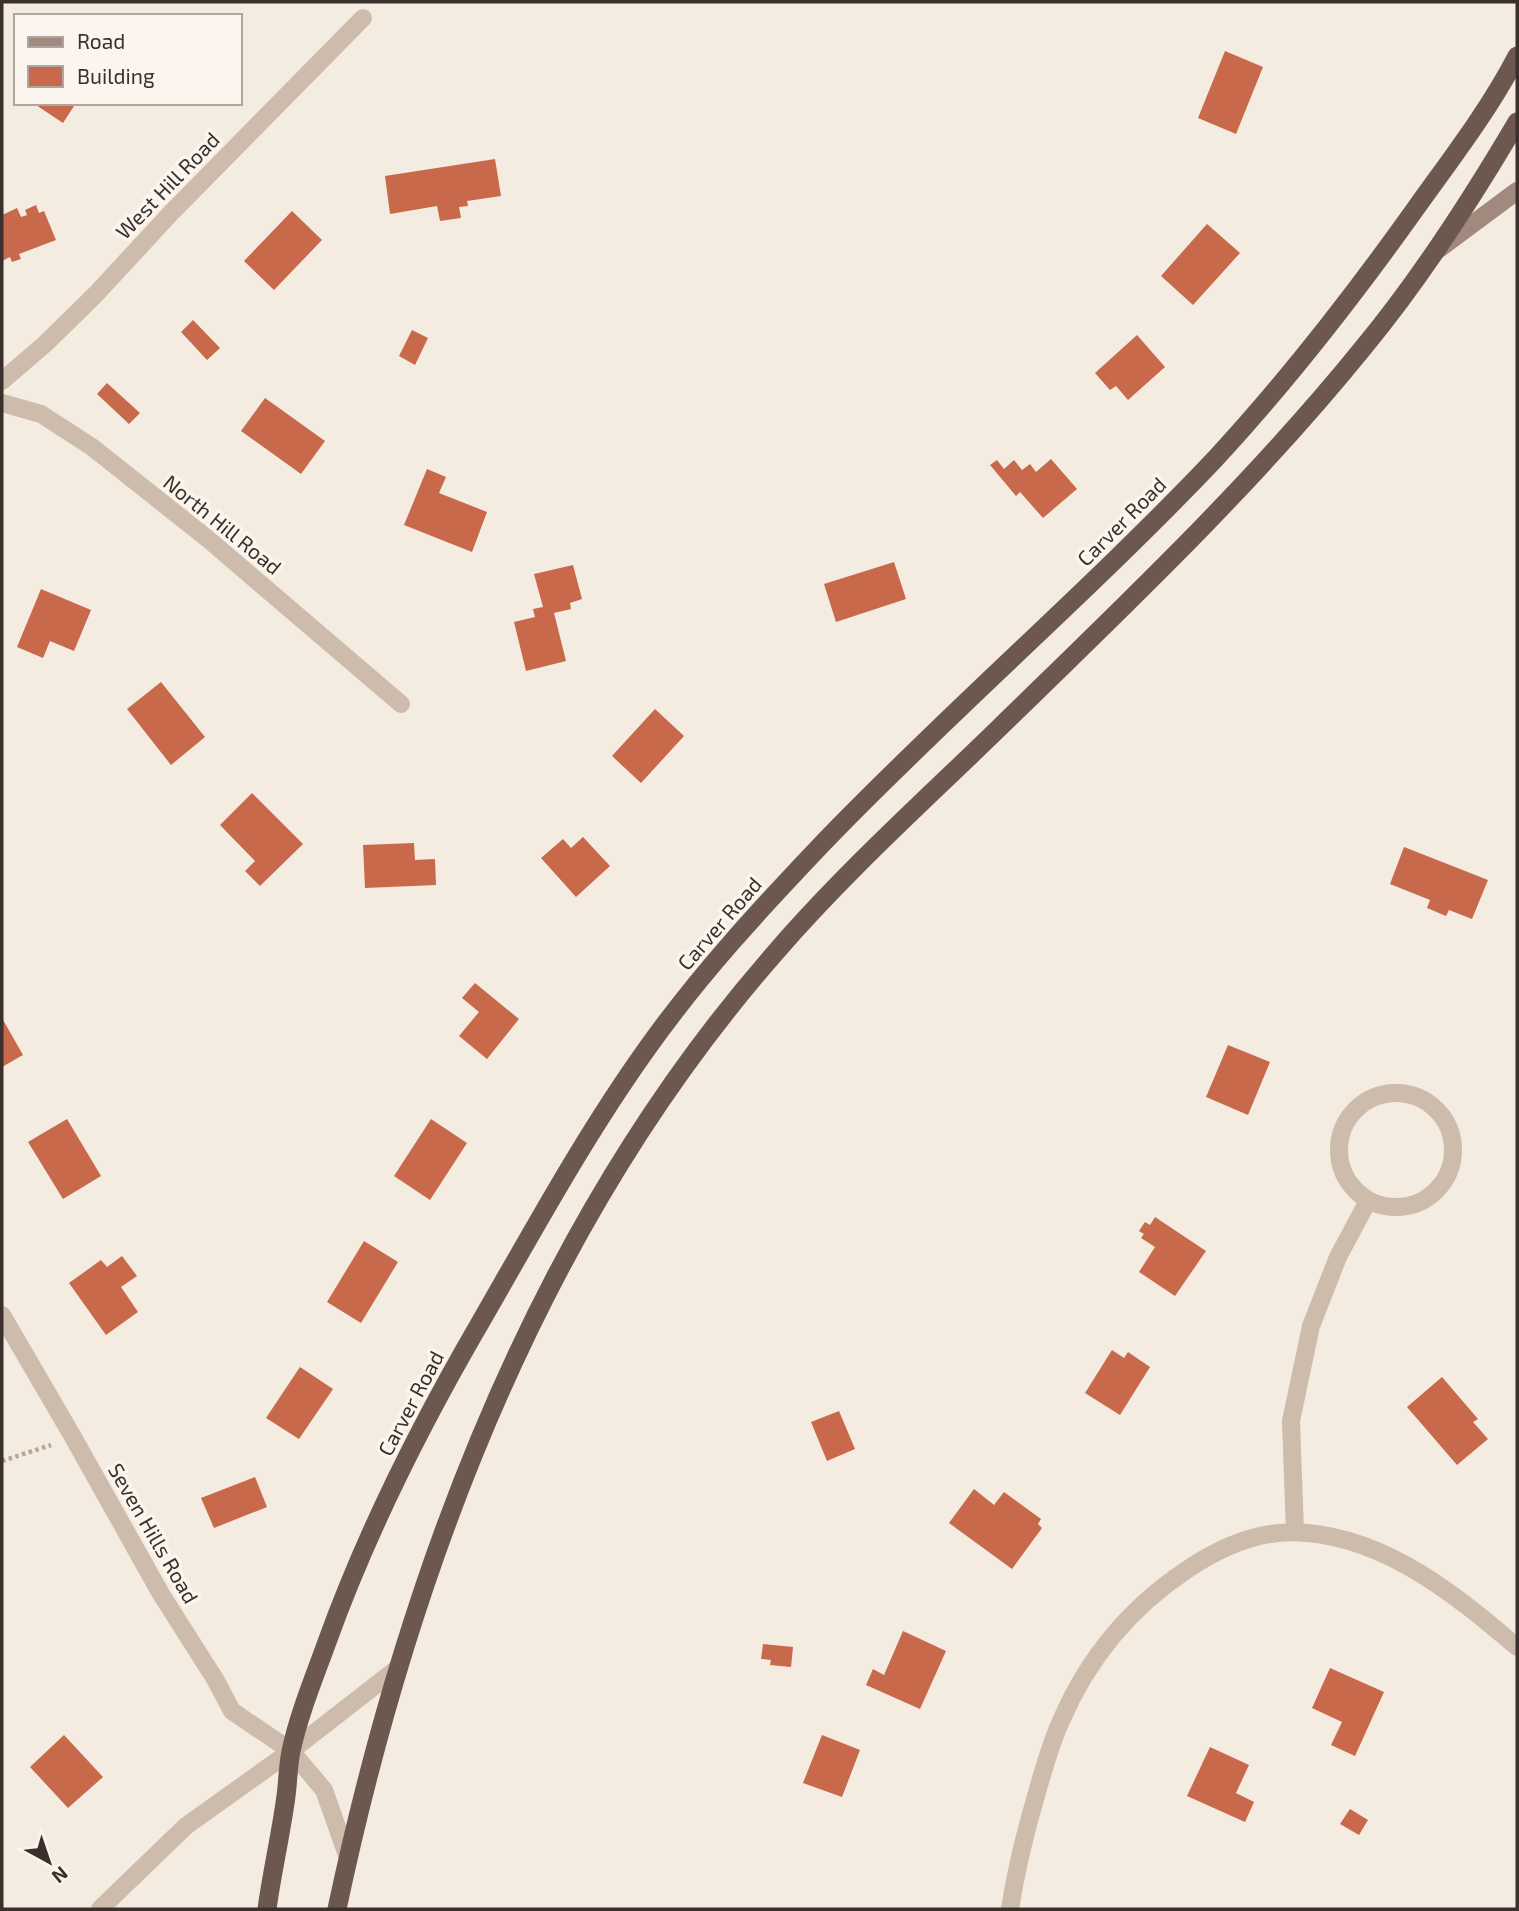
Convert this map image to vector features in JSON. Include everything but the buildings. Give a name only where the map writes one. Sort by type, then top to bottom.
[{"type":"highway","name":"Carver Road","points":[[267,1909],[286,1798],[291,1751],[342,1598],[385,1500],[466,1347],[587,1139],[646,1050],[704,973],[810,856],[924,742],[1121,554],[1257,413],[1312,348],[1372,270],[1484,112],[1517,56]]},
{"type":"highway","points":[[337,1909],[370,1768],[399,1667],[470,1464],[542,1301],[580,1228],[622,1157],[721,1019],[774,953],[846,875],[1135,595],[1314,408],[1367,344],[1433,253],[1517,122]]},
{"type":"main road","points":[[1433,253],[1517,191]]},
{"type":"street","name":"West Hill Road","points":[[2,381],[96,294],[189,194],[363,18]]},
{"type":"street","name":"North Hill Road","points":[[2,403],[41,414],[92,447],[208,538],[401,704]]},
{"type":"street","points":[[1401,1093],[1420,1098],[1435,1108],[1447,1122],[1453,1140],[1454,1158],[1448,1177],[1437,1192],[1422,1202],[1404,1208],[1386,1207],[1368,1201],[1353,1189],[1343,1172],[1338,1153],[1340,1134],[1350,1117],[1364,1103],[1381,1094],[1401,1093]]},
{"type":"street","points":[[1295,1532],[1291,1421],[1311,1326],[1338,1258],[1368,1201]]},
{"type":"street","name":"Seven Hills Road","points":[[2,1315],[74,1437],[161,1594],[232,1711],[291,1751],[324,1790],[348,1858]]},
{"type":"street","points":[[1010,1909],[1029,1821],[1061,1721],[1084,1675],[1108,1641],[1136,1610],[1167,1583],[1201,1560],[1239,1541],[1278,1532],[1318,1535],[1357,1544],[1410,1567],[1451,1594],[1517,1647]]},
{"type":"street","points":[[100,1909],[186,1826],[291,1751],[399,1667]]},
{"type":"path","points":[[2,1461],[74,1437]]}]
